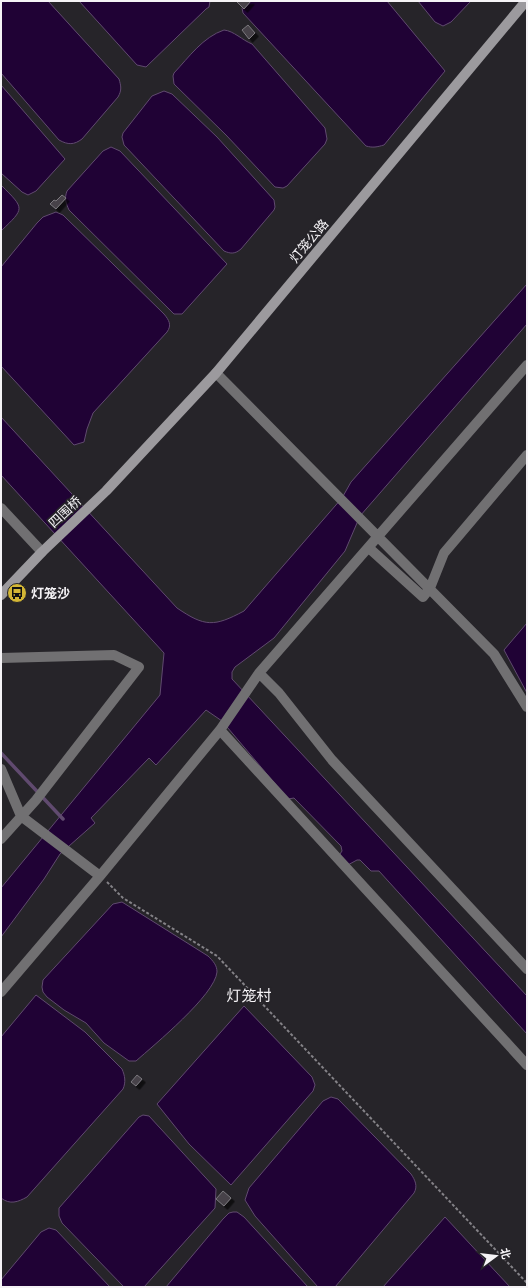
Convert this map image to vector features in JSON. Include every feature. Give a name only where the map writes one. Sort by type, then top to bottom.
[{"type":"street","name":"灯笼公路","points":[[106,491],[216,373],[526,1]]},
{"type":"street","points":[[1,992],[100,876],[220,730],[259,673],[527,365]]},
{"type":"street","points":[[216,373],[494,654],[527,707]]},
{"type":"street","points":[[369,548],[423,597],[430,588],[444,552],[527,455]]},
{"type":"street","name":"四围桥","points":[[42,552],[106,491]]},
{"type":"street","points":[[1,508],[42,552],[1,595]]},
{"type":"street","points":[[1,658],[114,654],[139,667],[36,800],[1,839]]},
{"type":"street","points":[[259,673],[279,693],[332,760],[527,969]]},
{"type":"street","points":[[220,730],[527,1065]]},
{"type":"street","points":[[1,769],[21,816],[100,876]]},
{"type":"path","points":[[100,876],[123,898],[217,956],[527,1283]]},
{"type":"shaded area","points":[[1,1],[48,1],[119,79],[121,88],[118,97],[79,141],[71,144],[59,140],[1,73]]},
{"type":"shaded area","points":[[79,1],[210,1],[209,7],[146,67],[137,65]]},
{"type":"shaded area","points":[[247,1],[387,1],[445,71],[384,145],[375,147],[366,146],[243,13],[242,8]]},
{"type":"shaded area","points":[[418,1],[471,1],[451,22],[443,26],[435,22]]},
{"type":"shaded area","points":[[224,30],[231,32],[252,44],[325,128],[327,139],[325,144],[287,186],[283,188],[275,187],[226,135],[174,84],[174,73],[191,54],[209,37]]},
{"type":"shaded area","points":[[1,85],[65,159],[36,191],[28,195],[22,192],[1,173]]},
{"type":"shaded area","points":[[164,91],[172,94],[217,137],[274,200],[274,210],[241,249],[235,253],[224,251],[124,145],[122,137],[123,133],[152,96]]},
{"type":"shaded area","points":[[111,147],[120,151],[227,264],[182,314],[174,314],[68,208],[66,203],[67,191],[103,151]]},
{"type":"shaded area","points":[[1,185],[18,204],[19,208],[18,213],[1,231]]},
{"type":"shaded area","points":[[56,212],[63,215],[164,314],[170,325],[167,332],[93,413],[84,442],[74,445],[1,366],[1,267],[43,217]]},
{"type":"shaded area","points":[[527,284],[527,324],[360,516],[345,551],[274,638],[235,667],[232,672],[232,679],[527,996],[527,1034],[379,871],[371,871],[360,860],[357,860],[344,867],[338,857],[342,851],[341,846],[294,798],[288,799],[222,721],[206,710],[156,765],[149,758],[91,818],[95,823],[60,854],[44,879],[1,937],[1,888],[160,695],[164,653],[1,475],[1,417],[177,608],[203,622],[210,623],[225,620],[244,611],[342,498],[351,482]]},
{"type":"shaded area","points":[[527,623],[527,693],[504,650]]},
{"type":"shaded area","points":[[122,902],[208,956],[214,963],[217,970],[214,982],[195,1006],[169,1032],[136,1061],[129,1061],[104,1043],[86,1023],[64,1010],[47,997],[43,992],[42,987],[43,980],[113,904]]},
{"type":"shaded area","points":[[36,995],[85,1032],[122,1069],[125,1084],[123,1089],[27,1197],[17,1201],[8,1202],[1,1198],[1,1037]]},
{"type":"shaded area","points":[[244,1006],[312,1077],[315,1085],[313,1091],[231,1185],[189,1144],[157,1104]]},
{"type":"shaded area","points":[[331,1097],[338,1099],[411,1174],[415,1181],[416,1188],[414,1193],[335,1287],[318,1287],[255,1216],[245,1200],[249,1188],[323,1101]]},
{"type":"shaded area","points":[[143,1115],[149,1116],[216,1189],[215,1208],[144,1287],[124,1287],[62,1223],[59,1216],[59,1208],[139,1117]]},
{"type":"shaded area","points":[[237,1212],[244,1217],[308,1287],[166,1287],[223,1219],[229,1213]]},
{"type":"shaded area","points":[[445,1217],[510,1287],[383,1287]]},
{"type":"shaded area","points":[[49,1228],[56,1230],[110,1287],[1,1287],[1,1280],[41,1232]]},
{"type":"building","points":[[236,1],[251,1],[244,9]]},
{"type":"building","points":[[248,25],[255,33],[249,39],[242,30]]},
{"type":"building","points":[[62,195],[66,198],[56,209],[50,204]]},
{"type":"building","points":[[137,1075],[142,1079],[136,1086],[131,1082]]},
{"type":"building","points":[[223,1191],[231,1198],[224,1206],[216,1199]]},
{"type":"waterway","points":[[1,753],[63,819]]},
{"type":"place","name":"灯笼沙","points":[[17,593]]},
{"type":"district","name":"灯笼村","points":[[249,995]]}]
